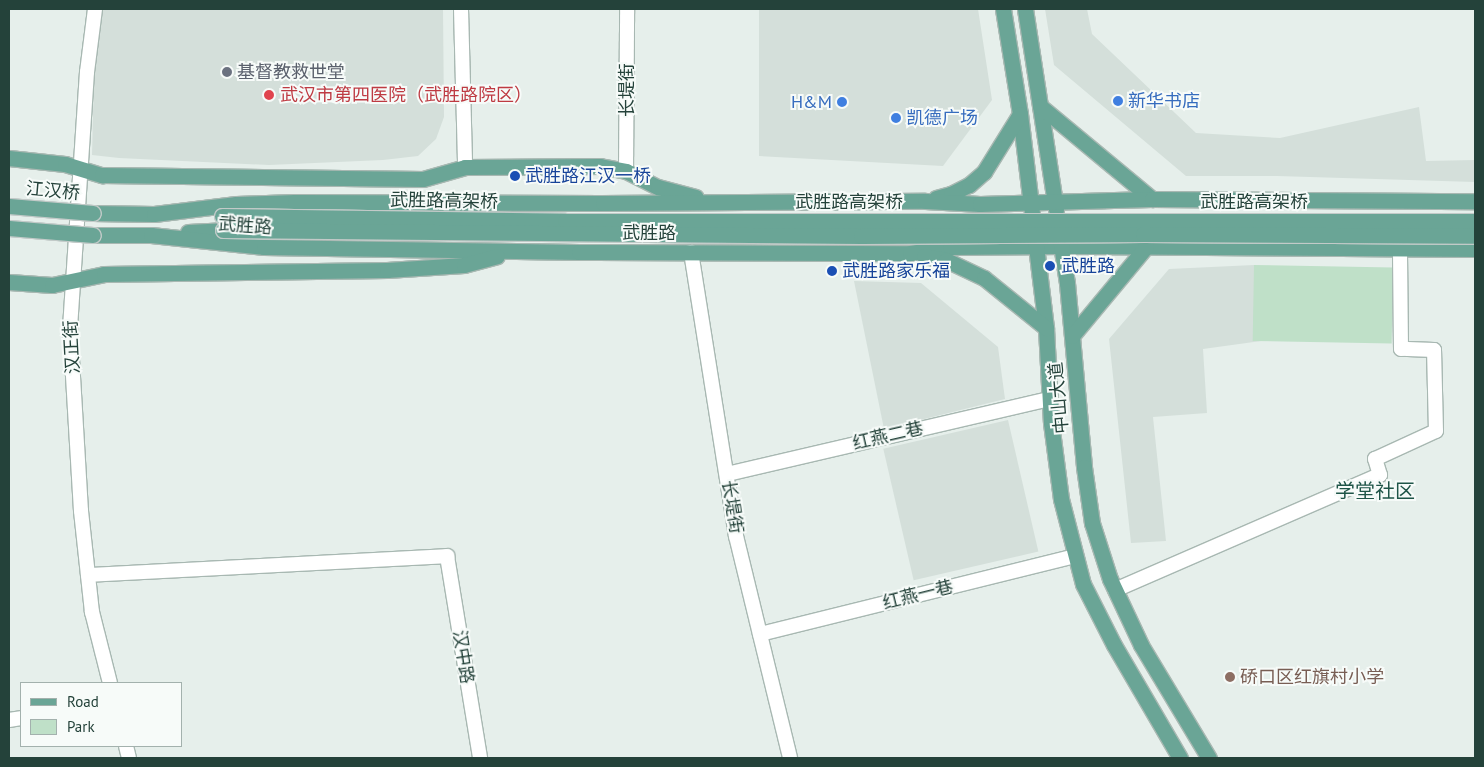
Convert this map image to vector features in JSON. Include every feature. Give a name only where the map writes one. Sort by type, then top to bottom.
[{"type":"main road","name":"中山大道","points":[[1003,9],[1020,114],[1046,328],[1051,423],[1061,499],[1083,584],[1114,645],[1180,758]]},
{"type":"main road","name":"中山大道","points":[[1025,9],[1061,246],[1072,336],[1084,467],[1092,523],[1115,590],[1141,645],[1209,758]]},
{"type":"main road","points":[[1040,106],[1152,199]]},
{"type":"main road","points":[[925,201],[951,194],[969,184],[984,172],[1020,114]]},
{"type":"main road","points":[[9,158],[65,164],[102,175],[423,179]]},
{"type":"main road","points":[[370,201],[423,179],[465,167],[600,166],[626,171],[658,186],[720,202]]},
{"type":"main road","name":"武胜路","points":[[93,213],[154,214],[264,202],[370,201],[925,201],[980,204],[1152,199],[1475,201]]},
{"type":"main road","name":"江汉桥","points":[[9,206],[93,213]]},
{"type":"main road","points":[[154,214],[222,223]]},
{"type":"main road","name":"武胜路高架桥","points":[[222,223],[1475,221]]},
{"type":"main road","points":[[151,234],[222,223]]},
{"type":"main road","name":"武胜路高架桥","points":[[222,223],[851,236],[1133,234],[1475,236]]},
{"type":"main road","name":"武胜路","points":[[9,228],[93,234],[151,234],[264,247],[371,249],[910,253],[950,247],[1061,246],[1475,249]]},
{"type":"main road","points":[[1072,336],[1146,247]]},
{"type":"main road","points":[[9,282],[39,285],[104,274],[387,270],[464,265],[514,251]]},
{"type":"main road","points":[[910,253],[946,260],[984,278],[1046,328]]},
{"type":"street","name":"汉正街","points":[[95,9],[87,72],[70,326],[82,511],[92,612],[110,682]]},
{"type":"street","points":[[461,9],[465,167]]},
{"type":"street","name":"长堤街","points":[[626,171],[627,9]]},
{"type":"street","points":[[1115,590],[1380,475],[1375,459],[1436,431],[1434,350],[1401,349],[1400,248]]},
{"type":"street","name":"长堤街","points":[[691,252],[736,536],[790,758]]},
{"type":"street","name":"红燕二巷","points":[[727,474],[1050,399]]},
{"type":"street","name":"汉中路","points":[[88,575],[447,556],[480,758]]},
{"type":"street","name":"红燕一巷","points":[[760,634],[1076,556]]},
{"type":"shaded area","name":"武汉市第四医院（武胜路院区）","points":[[102,9],[443,9],[444,117],[436,139],[418,156],[383,160],[269,165],[92,155],[94,74]]},
{"type":"shaded area","points":[[759,9],[978,9],[992,100],[943,166],[759,156]]},
{"type":"shaded area","points":[[1045,9],[1087,9],[1092,34],[1196,133],[1280,138],[1419,107],[1426,161],[1475,160],[1475,182],[1277,176],[1186,176],[1054,65]]},
{"type":"shaded area","points":[[1254,265],[1261,341],[1203,349],[1207,413],[1153,417],[1166,541],[1131,543],[1109,339],[1169,269]]},
{"type":"shaded area","points":[[854,281],[921,283],[998,347],[1005,399],[884,429]]},
{"type":"shaded area","points":[[1008,420],[1038,552],[914,580],[883,449]]},
{"type":"green space","points":[[1254,265],[1393,267],[1392,343],[1253,341]]},
{"type":"place","name":"基督教救世堂","points":[[227,72]]},
{"type":"place","name":"武汉市第四医院（武胜路院区）","points":[[269,95]]},
{"type":"place","name":"新华书店","points":[[1118,101]]},
{"type":"place","name":"H&M","points":[[842,102]]},
{"type":"place","name":"凯德广场","points":[[896,118]]},
{"type":"place","name":"武胜路江汉一桥","points":[[515,176]]},
{"type":"place","name":"武胜路","points":[[1050,266]]},
{"type":"place","name":"武胜路家乐福","points":[[832,271]]},
{"type":"place","name":"硚口区红旗村小学","points":[[1230,677]]},
{"type":"district","name":"学堂社区","points":[[1375,491]]}]
